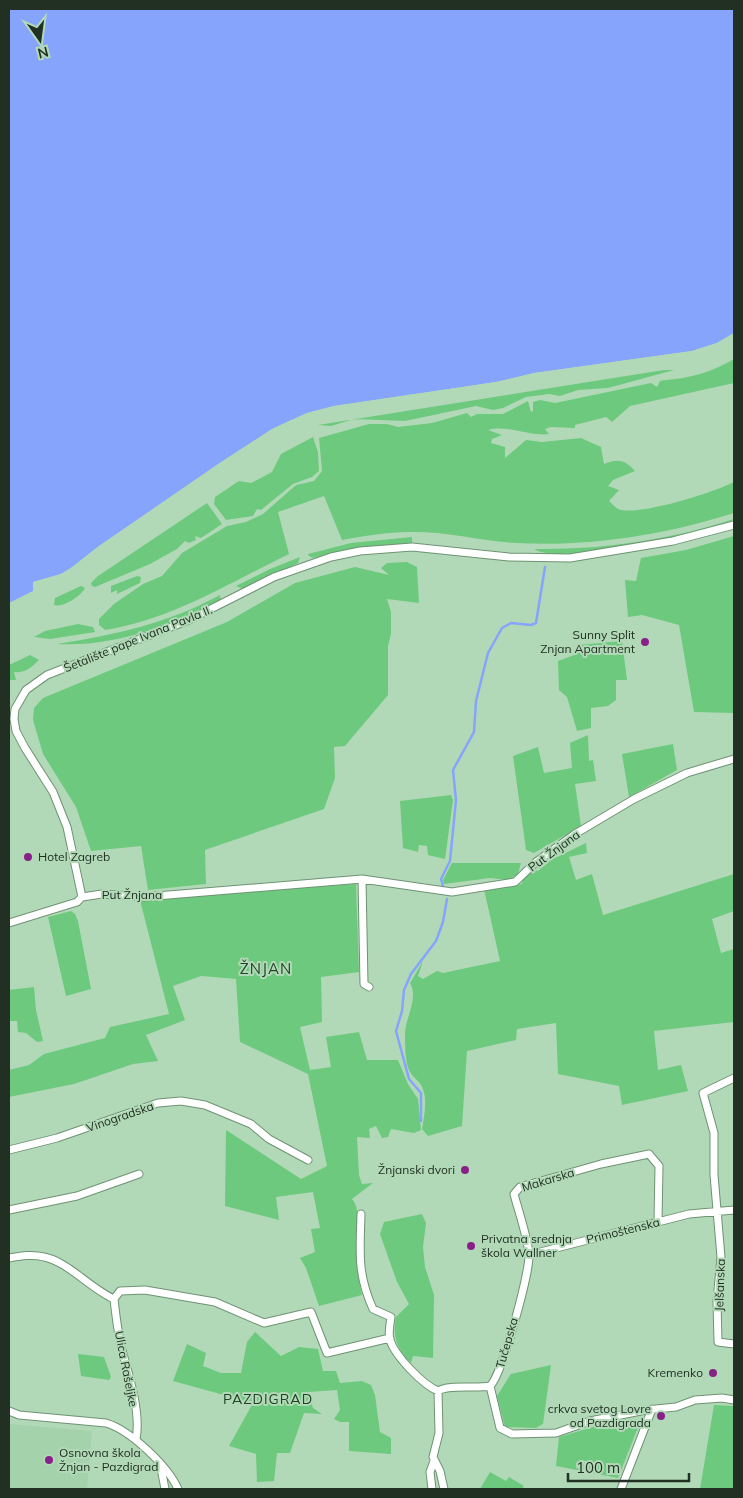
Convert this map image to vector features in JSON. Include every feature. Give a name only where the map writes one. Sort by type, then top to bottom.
[{"type":"street","name":"Šetalište pape Ivana Pavla II.","points":[[82,897],[66,828],[53,792],[16,730],[14,719],[18,700],[26,690],[40,679],[189,620],[274,577],[331,557],[360,551],[412,547],[509,557],[570,558],[665,543],[734,524]]},
{"type":"street","name":"Put Žnjana","points":[[9,923],[77,902],[82,897],[102,894],[152,897],[362,879],[452,892],[515,882],[536,862],[576,834],[634,799],[687,773],[734,759]]},
{"type":"street","points":[[362,879],[364,984],[369,987]]},
{"type":"street","points":[[718,1211],[714,1175],[714,1133],[703,1093],[734,1078]]},
{"type":"street","name":"Vinogradska","points":[[9,1150],[57,1138],[158,1103],[181,1101],[205,1105],[251,1124],[268,1139],[308,1160]]},
{"type":"street","name":"Makarska","points":[[529,1255],[514,1194],[520,1186],[645,1154],[653,1157],[658,1166],[658,1221]]},
{"type":"street","points":[[9,1210],[77,1196],[139,1174]]},
{"type":"street","name":"Primoštenska","points":[[529,1255],[658,1221],[706,1211],[734,1210]]},
{"type":"street","name":"Jelšanska","points":[[718,1211],[721,1257],[717,1301],[718,1342],[734,1344]]},
{"type":"street","points":[[361,1214],[360,1264],[362,1286],[373,1309],[391,1317],[390,1338],[398,1354],[426,1384],[438,1391]]},
{"type":"street","points":[[9,1258],[27,1255],[46,1257],[65,1267],[98,1292],[114,1300],[120,1291],[145,1290],[215,1302],[264,1323],[312,1312],[327,1353],[390,1338]]},
{"type":"street","name":"Tučepska","points":[[490,1386],[496,1381],[503,1362],[529,1255]]},
{"type":"street","name":"Ulica Rašeljke","points":[[114,1300],[123,1354],[129,1371],[137,1426],[136,1439]]},
{"type":"street","points":[[438,1391],[445,1388],[490,1386],[500,1428],[512,1434],[556,1433],[590,1421],[652,1409],[676,1407],[695,1400],[722,1398],[734,1400]]},
{"type":"street","points":[[432,1489],[430,1472],[440,1433],[438,1391]]},
{"type":"street","points":[[621,1489],[652,1409]]},
{"type":"street","points":[[9,1411],[19,1415],[106,1422],[120,1427],[136,1439],[179,1488]]},
{"type":"street","points":[[434,1461],[440,1471],[444,1489]]},
{"type":"street","points":[[160,1465],[165,1489]]},
{"type":"shaded area","name":"Osnovna škola Žnjan - Pazdigrad","points":[[9,1424],[92,1431],[87,1489],[9,1489]]},
{"type":"green space","points":[[734,359],[734,383],[630,406],[612,422],[606,417],[575,425],[575,428],[551,427],[545,429],[549,434],[534,434],[511,429],[488,430],[502,435],[492,439],[491,443],[505,447],[505,458],[526,440],[542,442],[581,438],[601,447],[604,464],[621,461],[635,471],[613,480],[608,486],[619,490],[609,501],[618,509],[628,511],[658,507],[711,492],[734,482],[734,513],[681,528],[654,533],[626,538],[571,543],[516,543],[423,532],[384,533],[342,540],[324,496],[278,512],[289,554],[199,599],[153,618],[105,630],[99,625],[99,619],[114,604],[143,584],[162,576],[182,553],[227,526],[246,522],[263,514],[296,485],[314,481],[322,471],[319,438],[369,424],[387,424],[398,427],[432,423],[467,413],[471,417],[477,414],[503,414],[528,401],[531,412],[533,411],[533,402],[540,400],[555,403],[651,383],[657,387],[660,381],[701,374]]},
{"type":"green space","points":[[664,370],[674,370],[608,388],[578,390],[560,396],[549,394],[526,397],[503,408],[493,410],[476,406],[405,421],[355,419]]},
{"type":"green space","points":[[352,420],[331,426],[318,425]]},
{"type":"green space","points":[[313,437],[318,452],[319,471],[312,477],[293,484],[261,510],[257,509],[253,516],[226,520],[214,504],[215,497],[239,481],[251,483],[272,472],[281,454]]},
{"type":"green space","points":[[207,503],[222,524],[201,538],[195,536],[196,540],[189,543],[185,541],[177,549],[150,564],[95,587],[92,586],[91,583],[98,576]]},
{"type":"green space","points":[[734,519],[706,530],[623,547],[560,554],[534,549],[585,548],[636,542],[685,533]]},
{"type":"green space","points":[[734,536],[734,713],[694,712],[679,625],[642,615],[628,617],[625,580],[636,581],[641,558],[686,550]]},
{"type":"green space","points":[[412,537],[412,543],[361,547],[313,558],[308,554],[351,543]]},
{"type":"green space","points":[[300,557],[298,563],[243,589],[236,586],[270,569]]},
{"type":"green space","points":[[407,562],[417,567],[419,603],[387,599],[391,612],[391,634],[388,646],[388,695],[345,746],[334,747],[335,778],[324,809],[205,850],[206,884],[148,890],[141,846],[91,851],[76,807],[43,754],[33,720],[34,708],[43,698],[227,622],[295,583],[355,567],[389,575],[381,568],[387,563]]},
{"type":"green space","points":[[137,576],[141,577],[140,583],[117,594],[117,590],[111,593],[111,586]]},
{"type":"green space","points":[[81,586],[85,588],[76,598],[62,605],[54,605],[55,598]]},
{"type":"green space","points":[[220,595],[221,601],[182,619],[141,633],[100,642],[57,644],[141,627],[201,605]]},
{"type":"green space","points":[[78,624],[93,627],[95,632],[50,639],[34,637],[45,631]]},
{"type":"green space","points":[[622,641],[627,680],[616,680],[616,700],[608,706],[591,708],[591,728],[577,731],[567,697],[559,690],[558,661],[577,654],[578,645]]},
{"type":"green space","points":[[30,655],[39,660],[28,669],[14,672],[16,680],[9,680],[9,665]]},
{"type":"green space","points":[[588,735],[589,761],[593,760],[596,781],[575,784],[581,826],[534,853],[526,850],[513,756],[538,747],[544,773],[572,768],[570,743]]},
{"type":"green space","points":[[673,744],[677,770],[629,797],[622,754]]},
{"type":"green space","points":[[451,795],[453,800],[445,859],[428,855],[427,846],[419,845],[418,852],[403,848],[400,801]]},
{"type":"green space","points":[[586,843],[587,853],[569,857],[576,880],[592,874],[603,915],[734,874],[734,911],[712,919],[721,953],[734,949],[734,1022],[654,1031],[658,1070],[681,1065],[688,1091],[622,1105],[619,1086],[558,1074],[556,1023],[517,1029],[516,1040],[467,1051],[462,1126],[428,1136],[422,1129],[425,1108],[424,1092],[420,1083],[408,1069],[406,1059],[405,1034],[413,995],[410,983],[423,961],[418,976],[423,979],[437,971],[443,973],[500,961],[484,889],[522,884],[523,878],[531,869],[538,871],[551,860]]},
{"type":"green space","points":[[452,863],[521,863],[518,874],[508,880],[490,878],[444,884],[443,880]]},
{"type":"green space","points":[[356,884],[359,972],[321,977],[322,1022],[300,1027],[310,1070],[331,1067],[326,1037],[359,1032],[367,1060],[398,1060],[408,1084],[418,1099],[421,1130],[414,1133],[391,1129],[388,1137],[382,1138],[376,1126],[369,1129],[370,1138],[357,1137],[359,1175],[362,1184],[373,1183],[352,1199],[358,1219],[357,1260],[362,1295],[319,1306],[306,1268],[300,1258],[315,1252],[311,1229],[320,1228],[313,1192],[276,1197],[279,1220],[225,1206],[226,1130],[301,1179],[327,1166],[308,1074],[240,1042],[236,979],[201,976],[173,986],[185,1020],[146,1035],[158,1061],[133,1064],[74,1084],[9,1097],[9,1070],[29,1065],[44,1054],[105,1038],[110,1027],[169,1014],[140,900]]},
{"type":"green space","points":[[71,911],[75,914],[78,921],[91,989],[66,996],[48,917]]},
{"type":"green space","points":[[34,987],[36,1010],[43,1041],[37,1042],[26,1033],[18,1032],[17,1021],[9,1021],[9,990]]},
{"type":"green space","points":[[422,1214],[426,1223],[423,1247],[425,1267],[434,1295],[433,1358],[413,1356],[411,1363],[402,1353],[395,1337],[396,1317],[409,1304],[397,1282],[380,1234],[384,1222]]},
{"type":"green space","points":[[255,1332],[281,1356],[299,1347],[318,1349],[323,1371],[336,1371],[340,1383],[362,1381],[371,1385],[375,1395],[380,1432],[391,1438],[391,1454],[349,1451],[349,1422],[340,1422],[334,1419],[340,1410],[337,1390],[308,1392],[313,1408],[322,1414],[304,1413],[290,1453],[277,1453],[274,1481],[257,1482],[256,1454],[229,1446],[253,1403],[173,1381],[187,1344],[206,1353],[203,1366],[221,1373],[241,1373],[247,1342]]},
{"type":"green space","points":[[78,1354],[104,1357],[111,1377],[109,1380],[81,1376]]},
{"type":"green space","points":[[551,1365],[543,1424],[536,1428],[505,1427],[497,1396],[511,1374]]},
{"type":"green space","points":[[714,1405],[734,1406],[734,1489],[700,1489]]},
{"type":"green space","points":[[641,1420],[618,1478],[556,1466],[559,1437],[603,1424]]},
{"type":"green space","points":[[490,1472],[506,1481],[509,1477],[524,1486],[522,1489],[480,1489]]},
{"type":"water","points":[[9,9],[734,9],[734,333],[717,343],[692,351],[534,373],[496,382],[334,406],[307,413],[272,429],[99,546],[71,568],[61,574],[33,582],[33,591],[9,603]]},
{"type":"pier","points":[[734,333],[734,336],[718,345],[692,354],[534,376],[497,384],[334,409],[308,415],[273,431],[100,548],[62,577],[36,584],[34,594],[33,582],[61,574],[71,568],[99,546],[218,464],[272,429],[307,413],[334,406],[496,382],[534,373],[692,351],[717,343]]},
{"type":"waterway","points":[[443,886],[441,879],[450,861],[456,800],[453,770],[474,732],[476,701],[488,653],[502,628],[511,623],[531,625],[536,623],[545,567]]},
{"type":"waterway","points":[[421,1121],[421,1093],[409,1079],[396,1031],[402,1011],[404,990],[411,974],[436,941],[443,922],[447,899]]},
{"type":"place","name":"Sunny Split Znjan Apartment","points":[[645,642]]},
{"type":"place","name":"Hotel Zagreb","points":[[28,857]]},
{"type":"place","name":"Žnjanski dvori","points":[[465,1170]]},
{"type":"place","name":"Privatna srednja škola Wallner","points":[[471,1246]]},
{"type":"place","name":"Kremenko","points":[[713,1373]]},
{"type":"place","name":"crkva svetog Lovre od Pazdigrada","points":[[661,1416]]},
{"type":"place","name":"Osnovna škola Žnjan - Pazdigrad","points":[[49,1460]]},
{"type":"district","name":"ŽNJAN","points":[[266,969]]},
{"type":"district","name":"PAZDIGRAD","points":[[268,1399]]}]
